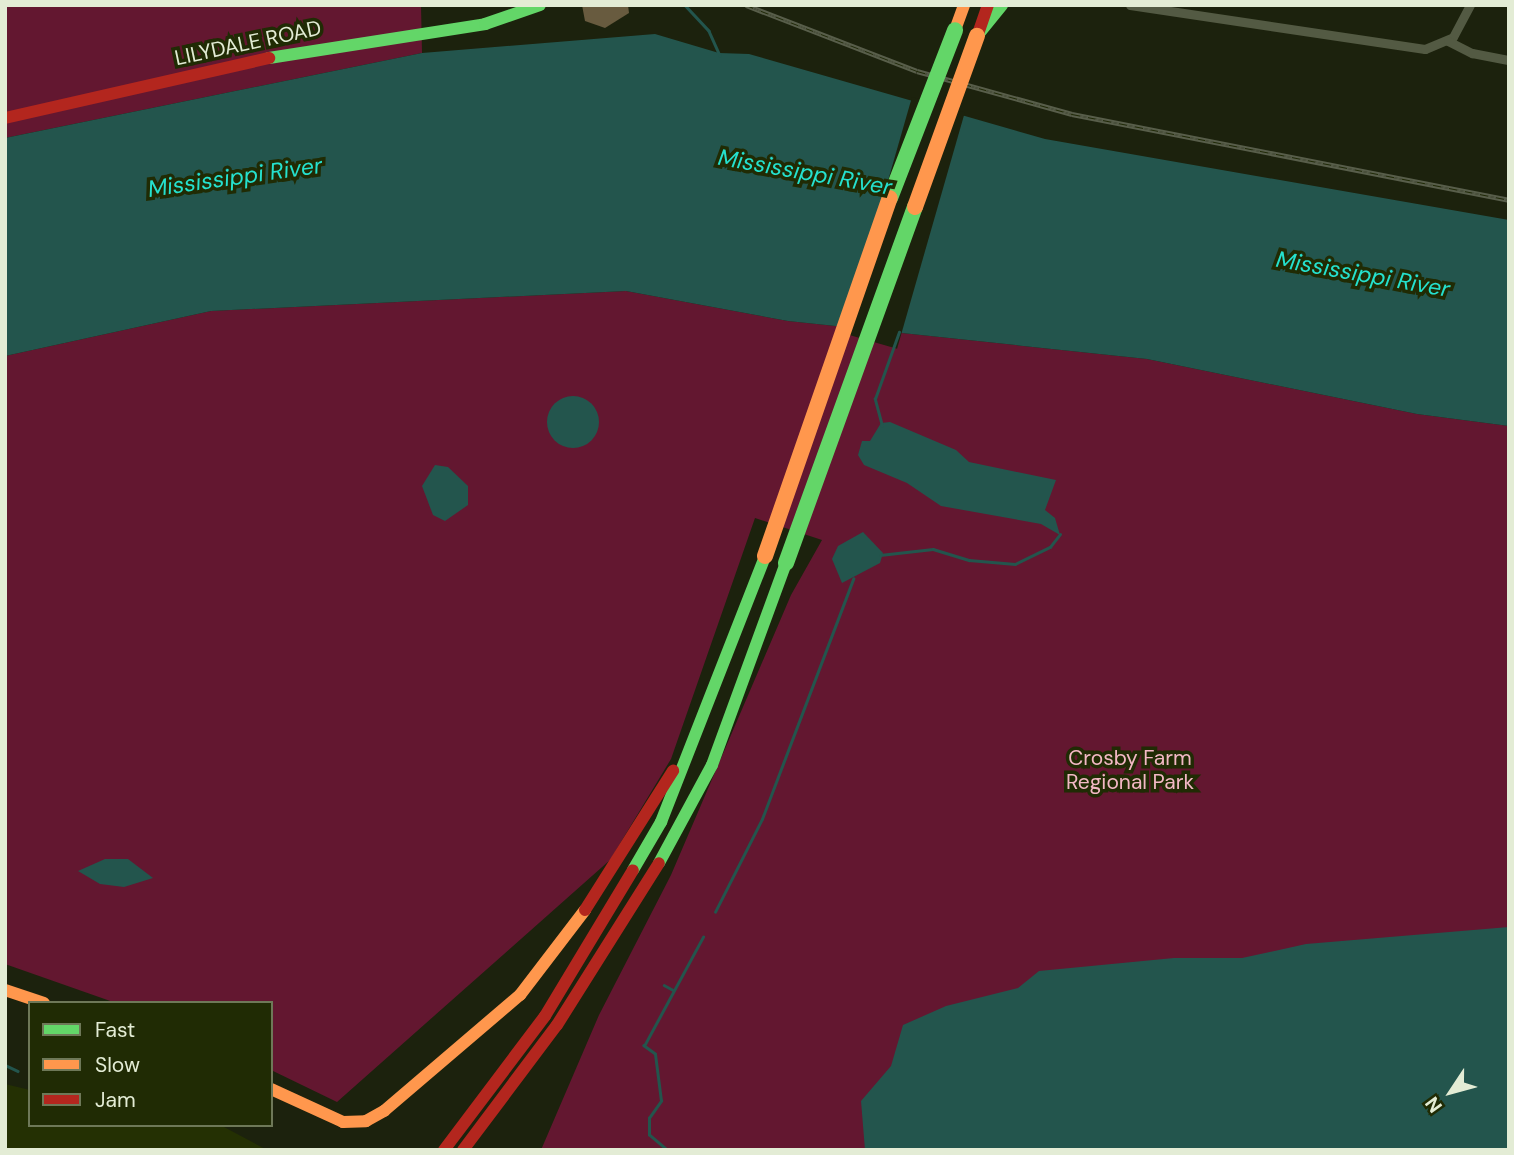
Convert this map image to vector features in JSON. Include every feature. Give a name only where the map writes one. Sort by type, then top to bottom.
[{"type":"main road","name":"LILYDALE ROAD","points":[[5,118],[278,56],[485,24],[540,5]]},
{"type":"main road","points":[[463,1150],[557,1025],[667,851],[712,765],[988,5]]},
{"type":"main road","points":[[977,36],[1002,5]]},
{"type":"main road","points":[[444,1150],[509,1067],[580,962],[661,822],[698,734],[765,556],[906,153],[963,8]]},
{"type":"main road","points":[[273,1090],[336,1121],[366,1121],[495,1019],[579,919],[698,734]]},
{"type":"main road","points":[[5,990],[38,1001]]},
{"type":"street","points":[[1130,5],[1419,48],[1448,41],[1472,53],[1509,60]]},
{"type":"street","points":[[1448,41],[1470,5]]},
{"type":"shaded area","points":[[5,1084],[28,1090],[28,1127],[224,1127],[267,1150],[5,1150]]},
{"type":"green space","points":[[5,5],[421,5],[422,53],[5,138]]},
{"type":"green space","name":"Crosby Farm Regional Park","points":[[626,291],[788,321],[1147,359],[1417,414],[1509,426],[1509,1150],[541,1150],[599,1015],[671,875],[791,595],[822,540],[755,518],[671,759],[610,860],[337,1102],[273,1071],[273,1001],[110,1001],[5,964],[5,356],[211,311]]},
{"type":"water","name":"Mississippi River","points":[[655,34],[719,53],[749,54],[1045,139],[1509,220],[1509,426],[1417,414],[1147,359],[788,321],[626,291],[211,311],[5,356],[5,138],[422,53]]},
{"type":"water","points":[[573,396],[583,398],[591,404],[597,412],[597,432],[591,440],[583,446],[573,448],[563,446],[555,440],[549,432],[547,422],[549,412],[555,404],[563,398]]},
{"type":"water","points":[[890,422],[956,450],[969,462],[1056,480],[1045,510],[1055,518],[1060,535],[1041,524],[941,506],[907,483],[864,465],[858,455],[862,441],[870,441],[881,423]]},
{"type":"water","points":[[435,465],[448,467],[468,486],[468,505],[445,521],[433,515],[422,486]]},
{"type":"water","points":[[863,532],[883,553],[880,563],[842,583],[832,559],[838,546]]},
{"type":"water","points":[[105,859],[128,859],[153,878],[124,887],[100,884],[78,871]]},
{"type":"water","points":[[1509,927],[1509,1150],[865,1150],[861,1101],[891,1066],[903,1025],[946,1006],[1018,988],[1039,971],[1174,958],[1242,958],[1306,944]]},
{"type":"pier","points":[[912,97],[965,112],[897,349],[844,333]]},
{"type":"building","points":[[582,5],[628,5],[629,13],[605,28],[585,21]]},
{"type":"waterway","points":[[685,5],[709,31],[720,56]]},
{"type":"waterway","points":[[882,426],[875,399],[899,332]]},
{"type":"waterway","points":[[880,555],[933,549],[969,560],[1015,564],[1050,547],[1060,534]]},
{"type":"waterway","points":[[715,912],[762,819],[853,579]]},
{"type":"waterway","points":[[667,1150],[649,1135],[649,1118],[661,1101],[655,1054],[644,1046],[703,937]]},
{"type":"waterway","points":[[664,985],[673,990]]},
{"type":"waterway","points":[[5,1065],[18,1071]]},
{"type":"railway","points":[[746,5],[917,71],[1072,114],[1509,200]]},
{"type":"traffic: fast","points":[[269,58],[485,24],[540,5]]},
{"type":"traffic: fast","points":[[977,36],[1002,5]]},
{"type":"traffic: fast","points":[[890,198],[955,30]]},
{"type":"traffic: fast","points":[[786,563],[915,207]]},
{"type":"traffic: fast","points":[[633,870],[661,822],[765,556]]},
{"type":"traffic: fast","points":[[659,863],[712,765],[786,563]]},
{"type":"traffic: slow","points":[[955,30],[964,5]]},
{"type":"traffic: slow","points":[[915,207],[977,36]]},
{"type":"traffic: slow","points":[[765,556],[890,198]]},
{"type":"traffic: slow","points":[[273,1090],[343,1122],[366,1121],[384,1111],[520,995],[585,910]]},
{"type":"traffic: slow","points":[[5,990],[38,1001]]},
{"type":"traffic: jam","points":[[979,31],[988,5]]},
{"type":"traffic: jam","points":[[5,118],[269,58]]},
{"type":"traffic: jam","points":[[585,910],[673,771]]},
{"type":"traffic: jam","points":[[463,1150],[557,1025],[659,863]]},
{"type":"traffic: jam","points":[[444,1150],[545,1016],[633,870]]}]
